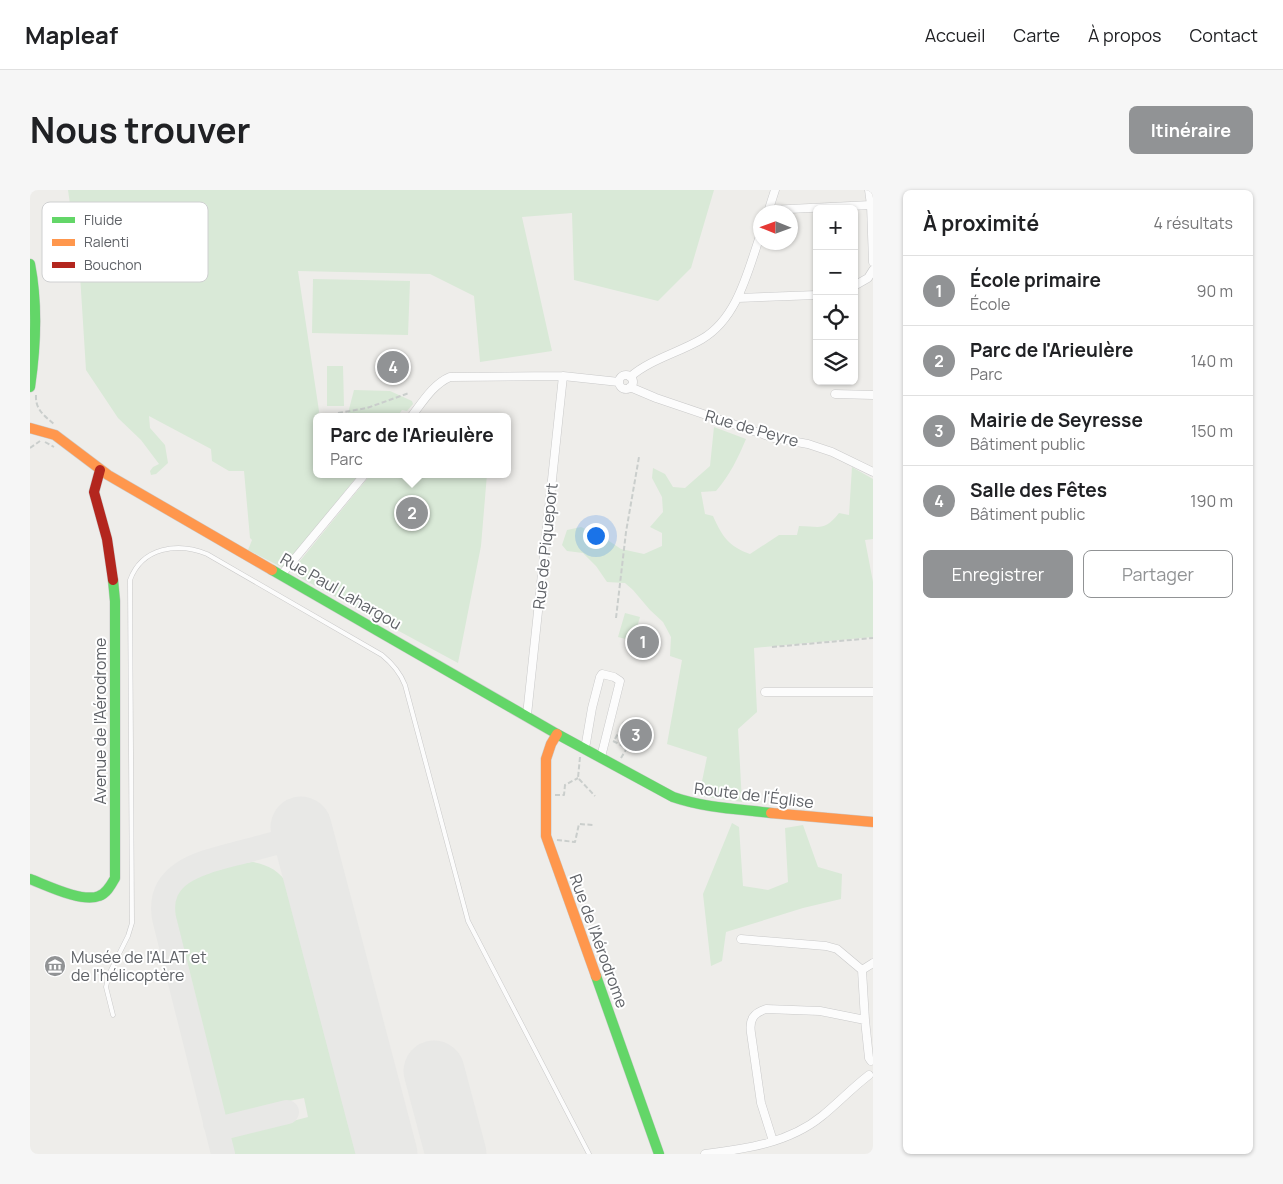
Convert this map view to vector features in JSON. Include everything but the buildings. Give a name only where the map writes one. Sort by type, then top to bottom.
[{"type":"street","points":[[770,205],[775,190]]},
{"type":"street","points":[[870,190],[873,262]]},
{"type":"street","points":[[798,209],[870,205]]},
{"type":"street","points":[[619,382],[623,376],[630,377],[642,367],[709,335],[738,298],[754,250]]},
{"type":"street","points":[[30,264],[35,303],[31,360],[33,389]]},
{"type":"street","points":[[858,284],[868,278],[873,270]]},
{"type":"street","points":[[738,298],[813,295]]},
{"type":"street","name":"Rue de Peyre","points":[[414,413],[434,389],[443,380],[450,377],[563,376],[619,382],[624,389],[630,387],[656,398],[774,438],[808,444],[832,452],[873,472]]},
{"type":"street","name":"Rue de Piqueport","points":[[527,715],[563,376]]},
{"type":"street","points":[[630,377],[632,384],[630,387]]},
{"type":"street","points":[[835,394],[873,395]]},
{"type":"street","points":[[30,417],[30,428]]},
{"type":"street","name":"Rue Paul Lahargou","points":[[30,428],[55,435],[104,473],[557,734]]},
{"type":"street","name":"Avenue de l'Aérodrome","points":[[30,879],[70,893],[89,897],[98,896],[108,890],[115,878],[115,601],[113,574],[94,492],[104,473]]},
{"type":"street","points":[[282,574],[362,478]]},
{"type":"street","points":[[584,748],[600,677],[602,674],[614,677],[620,681],[601,757]]},
{"type":"street","points":[[765,692],[873,692]]},
{"type":"street","name":"Route de l'Église","points":[[557,734],[673,797],[688,802],[748,811],[873,822]]},
{"type":"street","name":"Rue de l'Aérodrome","points":[[557,734],[546,759],[545,815],[547,838],[659,1154]]},
{"type":"street","points":[[705,1154],[757,1146],[795,1133],[821,1117],[871,1076],[866,1068],[872,1061],[868,1058],[862,970],[838,949],[826,946],[741,939]]},
{"type":"street","points":[[862,970],[873,963]]},
{"type":"street","points":[[773,1141],[761,1102],[750,1024],[753,1016],[758,1011],[766,1009],[820,1011],[865,1020]]},
{"type":"lane","points":[[113,1015],[106,987],[109,974],[128,936],[132,923],[130,580],[139,562],[152,554],[173,547],[186,547],[207,554],[382,655],[400,673],[426,758],[468,921],[589,1154]]},
{"type":"path","points":[[33,389],[36,405],[39,410],[58,427]]},
{"type":"path","points":[[338,413],[367,408],[409,392]]},
{"type":"path","points":[[30,448],[41,440],[54,447]]},
{"type":"path","points":[[616,618],[626,532],[639,457]]},
{"type":"path","points":[[772,647],[873,638]]},
{"type":"path","points":[[584,748],[580,757],[578,778],[595,796]]},
{"type":"path","points":[[564,795],[565,785],[578,778]]},
{"type":"path","points":[[547,838],[575,842],[579,824],[593,825]]},
{"type":"green space","points":[[68,190],[714,190],[691,268],[658,301],[574,280],[572,213],[522,217],[552,351],[480,362],[474,296],[430,274],[298,271],[319,411],[319,413],[313,413],[313,478],[356,478],[283,568],[248,550],[252,540],[250,538],[244,471],[229,471],[212,461],[211,449],[149,416],[150,428],[165,445],[168,463],[156,474],[151,475],[150,471],[159,464],[141,440],[118,418],[86,370],[80,282],[208,282],[208,202],[70,202]]},
{"type":"green space","points":[[313,279],[410,281],[408,335],[312,333]]},
{"type":"green space","points":[[327,366],[343,366],[344,406],[327,406]]},
{"type":"green space","points":[[354,390],[390,391],[412,401],[413,404],[407,411],[402,410],[400,413],[348,413]]},
{"type":"green space","points":[[714,427],[746,439],[733,466],[716,491],[701,492],[705,514],[713,516],[719,529],[731,544],[750,554],[779,535],[797,535],[799,526],[821,527],[829,523],[839,513],[849,515],[852,467],[873,479],[873,539],[865,540],[873,582],[873,637],[754,648],[757,712],[738,729],[742,802],[699,796],[707,757],[667,744],[682,660],[670,656],[671,637],[663,622],[625,583],[607,582],[596,566],[583,553],[567,551],[562,545],[567,530],[581,527],[603,537],[621,549],[644,554],[662,546],[662,533],[650,527],[663,512],[662,497],[652,478],[653,468],[665,474],[673,487],[685,488],[710,466]]},
{"type":"green space","points":[[368,478],[487,478],[481,546],[458,663],[297,576],[295,567]]},
{"type":"green space","points":[[625,613],[640,617],[633,641],[618,637]]},
{"type":"green space","points":[[732,823],[739,827],[743,886],[768,890],[788,882],[785,828],[803,825],[818,867],[842,874],[841,899],[803,908],[726,932],[722,961],[711,966],[703,894]]},
{"type":"green space","points":[[253,862],[274,870],[282,876],[288,886],[358,1154],[233,1154],[175,925],[174,902],[177,893],[189,880],[208,872]],"holes":[[[304,1098],[308,1117],[289,1122],[284,1102]]]},
{"type":"taxiway","points":[[223,1154],[164,918],[163,902],[167,889],[185,871],[198,865],[225,856],[290,840],[301,844],[304,848],[312,875]]},
{"type":"taxiway","points":[[215,1124],[222,1128],[287,1112]]},
{"type":"runway","points":[[301,827],[387,1154]]},
{"type":"runway","points":[[434,1071],[456,1154]]},
{"type":"traffic: fast","points":[[30,264],[33,279],[35,326],[30,387]]},
{"type":"traffic: fast","points":[[272,570],[557,734],[673,797],[709,806],[771,813]]},
{"type":"traffic: fast","points":[[30,879],[64,892],[92,898],[104,893],[115,878],[115,601],[113,580]]},
{"type":"traffic: fast","points":[[596,976],[659,1154]]},
{"type":"traffic: slow","points":[[30,428],[55,435],[108,475],[272,570]]},
{"type":"traffic: slow","points":[[557,734],[546,759],[546,836],[596,976]]},
{"type":"traffic: slow","points":[[771,813],[873,822]]},
{"type":"traffic: jam","points":[[100,470],[94,492],[107,539],[113,580]]},
{"type":"place","name":"Salle des Fêtes","points":[[393,367]]},
{"type":"place","name":"Parc de l'Arieulère","points":[[412,513]]},
{"type":"place","name":"École primaire","points":[[643,642]]},
{"type":"place","name":"Mairie de Seyresse","points":[[636,735]]},
{"type":"place","name":"Musée de l'ALAT et de l'hélicoptère","points":[[55,966]]}]
